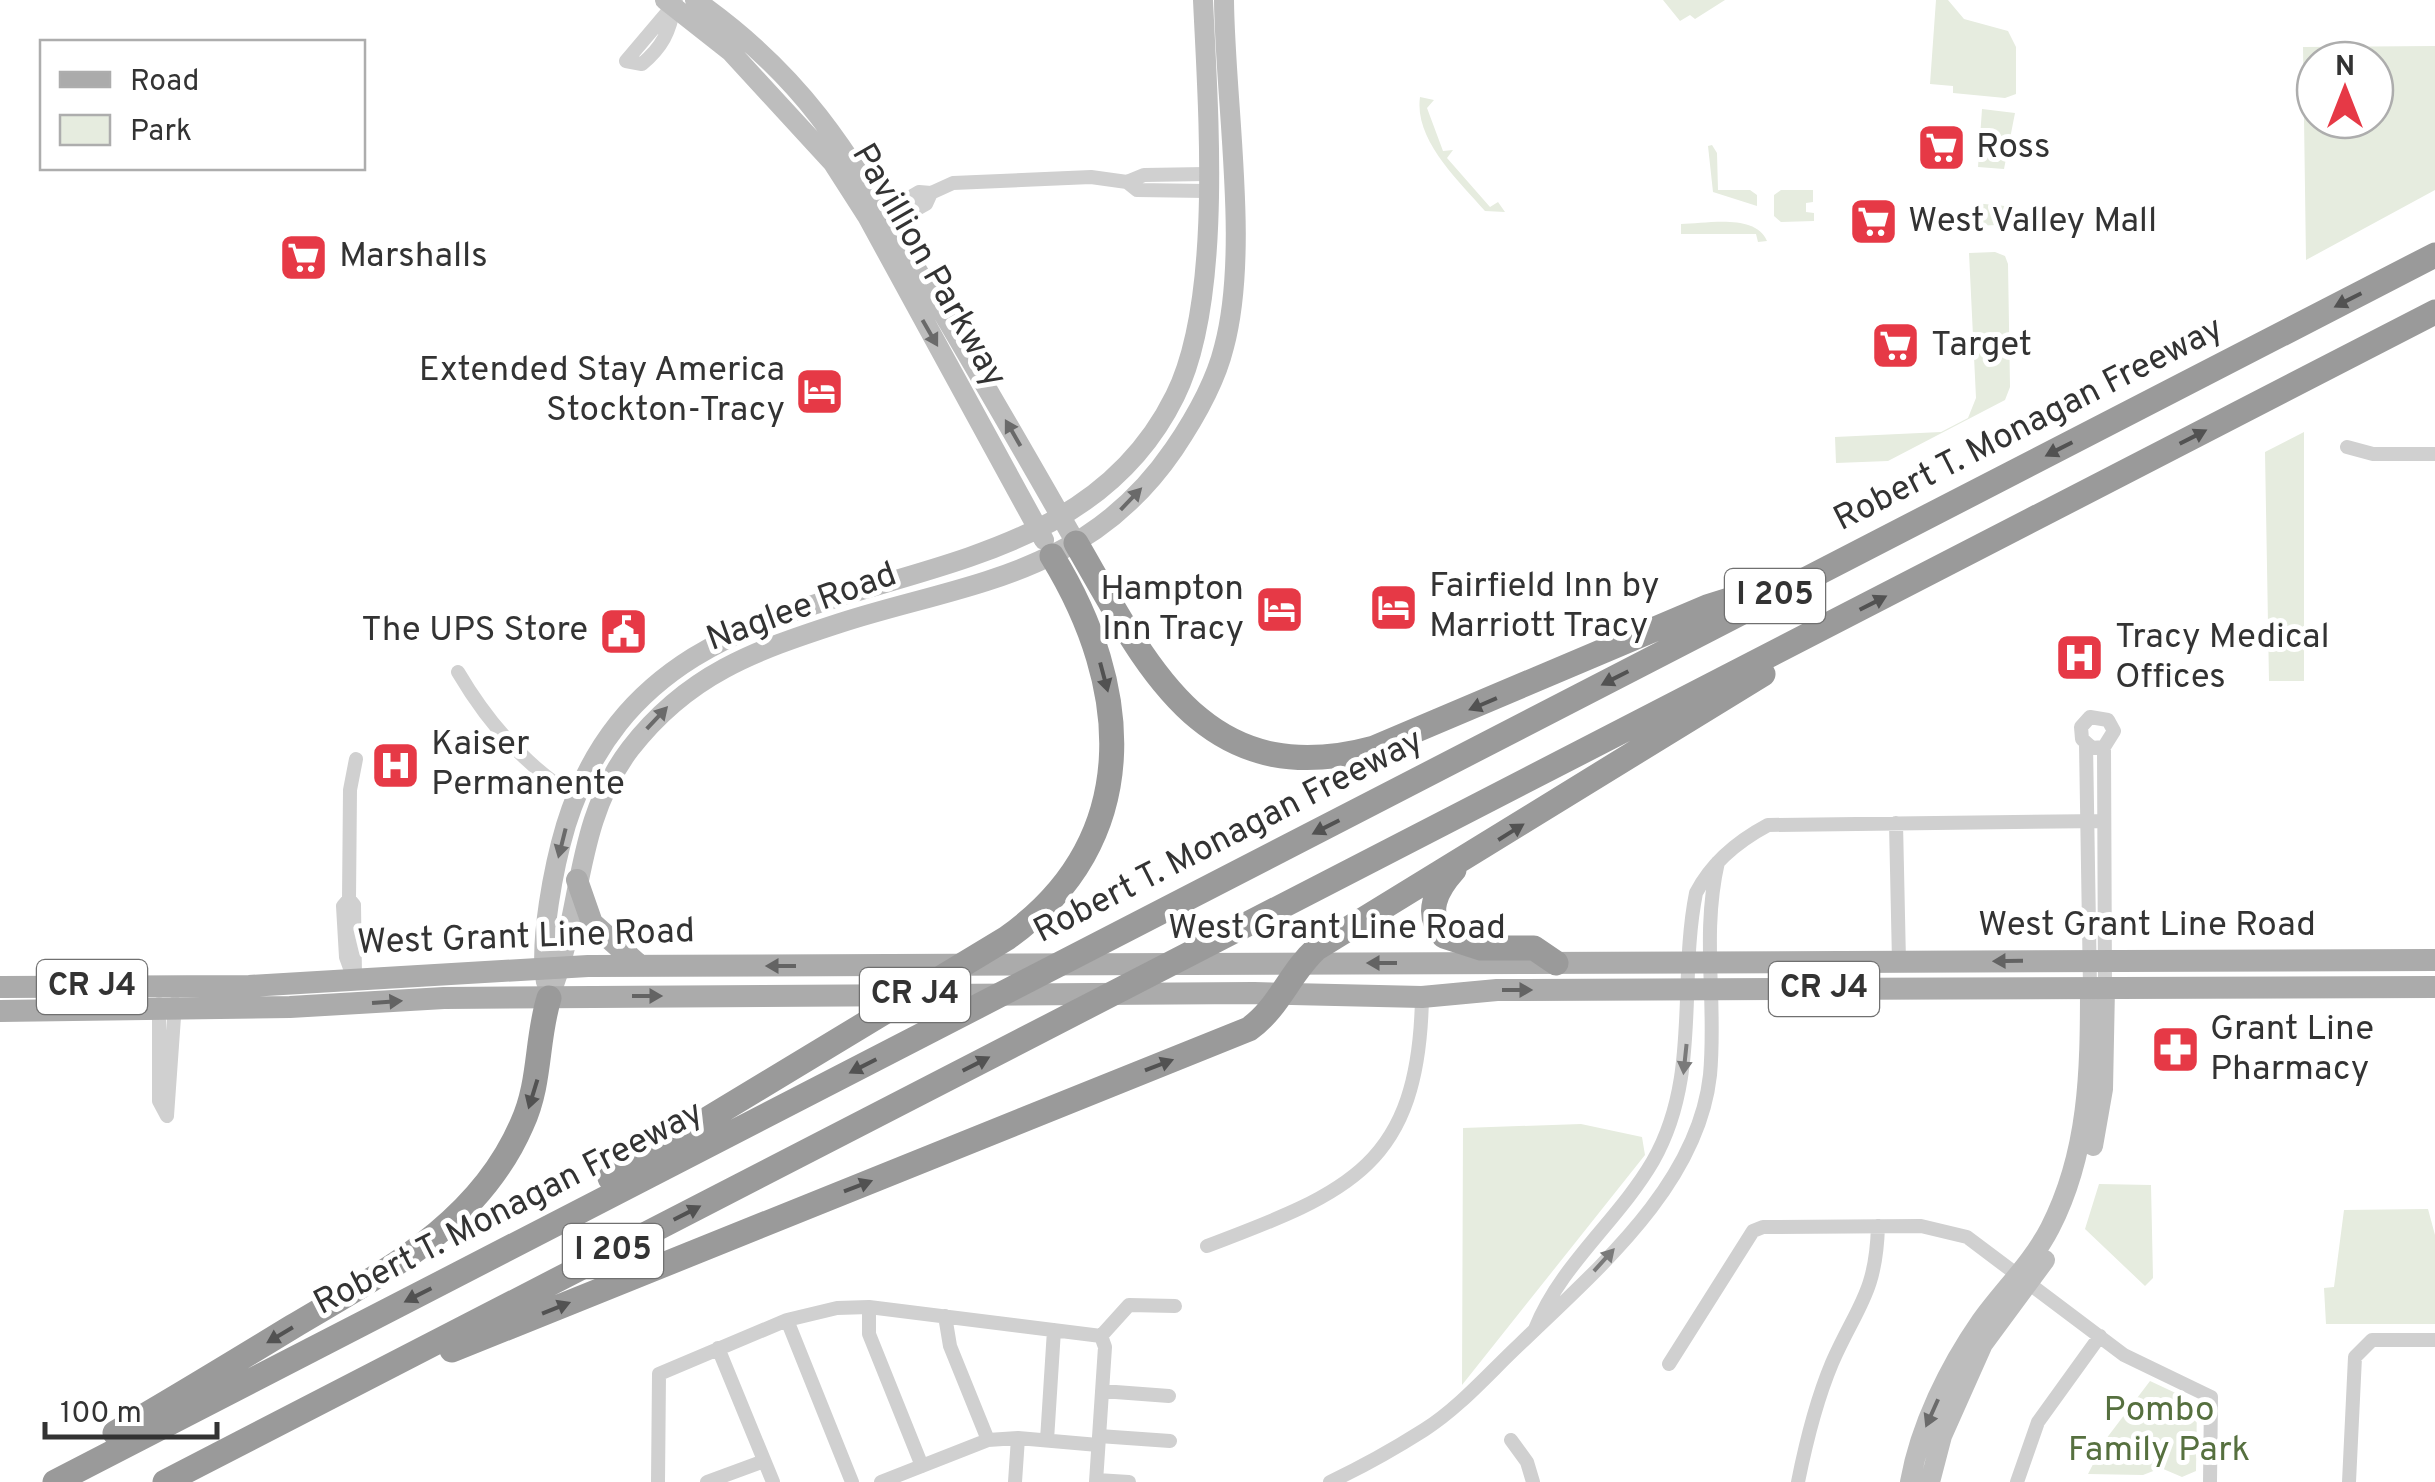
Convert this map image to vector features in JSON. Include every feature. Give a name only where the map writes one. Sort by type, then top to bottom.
[{"type":"highway","name":"Robert T. Monagan Freeway","points":[[54,1482],[2435,256]]},
{"type":"highway","name":"I 205","points":[[165,1482],[2435,312]]},
{"type":"highway","points":[[1076,543],[1143,658],[1181,705],[1242,748],[1300,760],[1339,758],[1374,748],[1708,608],[1802,582]]},
{"type":"highway","points":[[541,1232],[598,1184],[1017,931],[1046,906],[1083,856],[1108,795],[1114,752],[1113,717],[1102,666],[1052,556]]},
{"type":"highway","points":[[367,1378],[436,1357],[1237,1035],[1270,1012],[1299,964],[1341,932],[1741,689],[1817,632]]},
{"type":"highway","points":[[1460,863],[1434,899],[1433,915],[1444,936],[1481,948],[1534,948],[1556,964]]},
{"type":"highway","points":[[54,1482],[106,1438],[404,1259],[460,1216],[503,1161],[529,1108],[540,1068],[549,998]]},
{"type":"main road","name":"Naglee Road","points":[[549,998],[560,845],[577,798],[614,732],[646,695],[696,652],[747,627],[1040,530],[1114,479],[1175,396],[1200,326],[1206,182],[1202,0]]},
{"type":"main road","name":"Naglee Road","points":[[553,967],[596,808],[628,752],[668,706],[709,675],[776,644],[1052,556],[1126,507],[1162,466],[1192,422],[1224,350],[1230,316],[1234,192],[1224,0]]},
{"type":"main road","name":"Pavillion Parkway","points":[[678,2],[771,61],[813,105],[888,218],[1076,543]]},
{"type":"main road","name":"Pavillion Parkway","points":[[678,2],[731,52],[833,163],[868,216],[1052,556]]},
{"type":"main road","points":[[578,880],[592,922],[640,966]]},
{"type":"main road","name":"West Grant Line Road","points":[[0,1010],[354,979],[553,967],[2435,960]]},
{"type":"main road","points":[[1422,996],[1439,978],[1465,963]]},
{"type":"main road","name":"West Grant Line Road","points":[[0,987],[167,998],[549,998],[1422,996],[1496,990],[2435,987]]},
{"type":"main road","points":[[1930,1482],[1942,1436],[1983,1344],[2024,1279],[2049,1229],[2080,1148],[2097,988]]},
{"type":"main road","points":[[1910,1482],[1925,1429],[1950,1374],[1980,1322],[2024,1279]]},
{"type":"street","points":[[888,218],[926,204],[931,193],[954,182],[1091,177],[1128,182],[1144,175],[1206,182]]},
{"type":"street","points":[[2346,447],[2373,454],[2435,454]]},
{"type":"street","points":[[458,672],[513,748],[548,780],[577,798]]},
{"type":"street","points":[[2097,821],[2082,727],[2090,717],[2102,716],[2114,731],[2104,747],[2097,821],[2097,988]]},
{"type":"street","points":[[2086,744],[2104,747]]},
{"type":"street","points":[[354,979],[346,957],[343,906],[349,898],[350,790],[356,759]]},
{"type":"street","points":[[1330,1482],[1436,1422],[1562,1308],[1640,1220],[1691,1139],[1710,1075],[1698,962],[1718,861],[1743,838],[1768,825],[2097,821]]},
{"type":"street","points":[[1896,823],[1899,962]]},
{"type":"street","points":[[1535,1329],[1549,1294],[1653,1160],[1682,1080],[1698,989]]},
{"type":"street","points":[[1208,1246],[1313,1204],[1350,1180],[1375,1156],[1413,1089],[1422,996]]},
{"type":"street","points":[[167,998],[167,1116],[159,1100],[167,998]]},
{"type":"street","points":[[1798,1482],[1812,1421],[1833,1363],[1873,1281],[1878,1226]]},
{"type":"street","points":[[1670,1364],[1744,1241],[1762,1227],[1921,1226],[1968,1237],[2154,1372],[2211,1396],[2210,1482]]},
{"type":"street","points":[[1101,1336],[1129,1305],[1175,1306]]},
{"type":"street","points":[[658,1482],[660,1374],[788,1320],[822,1310],[868,1306],[1101,1336]]},
{"type":"street","points":[[868,1306],[869,1334],[922,1466]]},
{"type":"street","points":[[944,1316],[950,1346],[988,1440]]},
{"type":"street","points":[[788,1320],[852,1482]]},
{"type":"street","points":[[1047,1440],[1054,1330]]},
{"type":"street","points":[[1101,1336],[1105,1348],[1096,1481],[1129,1482]]},
{"type":"street","points":[[2018,1482],[2026,1445],[2038,1422],[2100,1336]]},
{"type":"street","points":[[2348,1482],[2354,1357],[2372,1340],[2435,1340]]},
{"type":"street","points":[[718,1348],[773,1482]]},
{"type":"street","points":[[1102,1392],[1169,1396]]},
{"type":"street","points":[[1015,1482],[1018,1438]]},
{"type":"street","points":[[881,1482],[988,1440],[1170,1441]]},
{"type":"street","points":[[1511,1440],[1527,1462],[1533,1482]]},
{"type":"street","points":[[707,1482],[764,1461]]},
{"type":"green space","points":[[1663,0],[1725,0],[1695,19],[1690,15],[1680,21]]},
{"type":"green space","points":[[1936,0],[1948,0],[1964,19],[2008,31],[2016,47],[2016,94],[2005,98],[1953,93],[1953,86],[1930,84]]},
{"type":"green space","points":[[2395,46],[2435,46],[2435,190],[2306,260],[2304,140],[2395,140]]},
{"type":"green space","points":[[1420,97],[1434,100],[1427,108],[1443,151],[1453,150],[1447,158],[1490,207],[1498,202],[1505,212],[1485,211],[1440,159],[1424,129]]},
{"type":"green space","points":[[1982,109],[2015,113],[2004,169],[1978,167]]},
{"type":"green space","points":[[1712,145],[1717,153],[1718,190],[1750,190],[1757,195],[1757,206],[1713,192],[1708,146]]},
{"type":"green space","points":[[1781,190],[1813,190],[1813,202],[1806,203],[1806,212],[1814,213],[1814,221],[1781,222],[1774,216],[1774,195]]},
{"type":"green space","points":[[1974,203],[2005,206],[2007,219],[1998,225],[1971,226]]},
{"type":"green space","points":[[1741,223],[1761,232],[1767,241],[1758,242],[1756,234],[1681,234],[1681,224]]},
{"type":"green space","points":[[1995,252],[2005,256],[2008,264],[2010,387],[2005,400],[1888,461],[1836,463],[1835,437],[1941,432],[1968,418],[1976,398],[1969,253]]},
{"type":"green space","points":[[2304,432],[2304,681],[2269,681],[2265,452]]},
{"type":"green space","points":[[1581,1124],[1642,1137],[1645,1155],[1462,1385],[1463,1128]]},
{"type":"green space","points":[[2099,1184],[2151,1185],[2153,1278],[2145,1286],[2085,1229]]},
{"type":"green space","points":[[2428,1209],[2435,1235],[2435,1324],[2326,1324],[2324,1288],[2334,1287],[2344,1210]]},
{"type":"green space","name":"Pombo Family Park","points":[[2150,1381],[2197,1403],[2196,1471],[2182,1477],[2161,1468],[2143,1475],[2088,1474],[2106,1439]]},
{"type":"place","name":"Ross","points":[[1941,148]]},
{"type":"place","name":"West Valley Mall","points":[[1873,222]]},
{"type":"place","name":"Marshalls","points":[[304,257]]},
{"type":"place","name":"Target","points":[[1896,346]]},
{"type":"place","name":"Extended Stay America Stockton-Tracy","points":[[820,391]]},
{"type":"place","name":"Fairfield Inn by Marriott Tracy","points":[[1394,607]]},
{"type":"place","name":"Hampton Inn Tracy","points":[[1279,610]]},
{"type":"place","name":"The UPS Store","points":[[623,631]]},
{"type":"place","name":"Tracy Medical Offices","points":[[2080,658]]},
{"type":"place","name":"Kaiser Permanente","points":[[396,765]]},
{"type":"place","name":"Grant Line Pharmacy","points":[[2175,1050]]}]
